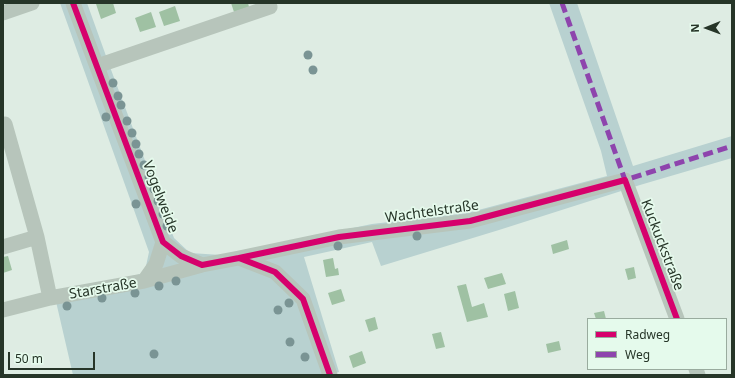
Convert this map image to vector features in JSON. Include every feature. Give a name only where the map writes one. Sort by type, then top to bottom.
[{"type":"street","points":[[3,13],[32,3]]},
{"type":"street","name":"Vogelweide","points":[[73,3],[163,242],[181,256],[202,265]]},
{"type":"street","points":[[97,66],[270,7]]},
{"type":"street","points":[[5,124],[37,237],[50,298]]},
{"type":"street","name":"Wachtelstraße","points":[[239,258],[339,237],[470,221],[625,180]]},
{"type":"street","name":"Kuckuckstraße","points":[[625,180],[677,318]]},
{"type":"street","points":[[3,248],[37,237]]},
{"type":"street","points":[[144,281],[156,264],[163,242]]},
{"type":"street","points":[[202,265],[239,258],[275,272],[303,299],[330,375]]},
{"type":"street","name":"Starstraße","points":[[3,310],[50,298],[144,281],[202,265]]},
{"type":"shaded area","points":[[60,3],[87,3],[174,238],[190,253],[221,255],[372,224],[467,213],[607,176],[601,151],[549,3],[577,3],[633,166],[732,136],[732,158],[640,185],[381,266],[372,242],[304,257],[339,372],[330,375],[73,375],[54,293],[141,274],[146,266],[149,252]]},
{"type":"building","points":[[113,3],[116,13],[101,19],[96,4]]},
{"type":"building","points":[[231,3],[248,3],[249,7],[234,12]]},
{"type":"building","points":[[175,6],[180,21],[164,26],[159,12]]},
{"type":"building","points":[[151,12],[156,27],[140,32],[135,18]]},
{"type":"building","points":[[567,240],[569,249],[553,254],[551,245]]},
{"type":"building","points":[[8,256],[12,270],[3,273],[3,257]]},
{"type":"building","points":[[333,258],[335,269],[338,268],[339,275],[326,277],[323,260]]},
{"type":"building","points":[[634,267],[636,278],[628,280],[625,269]]},
{"type":"building","points":[[502,273],[506,284],[488,289],[484,278]]},
{"type":"building","points":[[466,284],[472,307],[484,303],[488,317],[467,322],[457,286]]},
{"type":"building","points":[[341,289],[345,301],[332,305],[328,293]]},
{"type":"building","points":[[515,291],[519,308],[508,311],[504,294]]},
{"type":"building","points":[[604,311],[606,318],[596,318],[594,313]]},
{"type":"building","points":[[375,317],[378,329],[369,332],[365,320]]},
{"type":"building","points":[[441,332],[445,347],[436,349],[432,334]]},
{"type":"building","points":[[559,341],[561,350],[548,353],[546,344]]},
{"type":"building","points":[[362,351],[366,363],[353,368],[349,356]]},
{"type":"marked path","points":[[562,3],[625,180],[732,146]]},
{"type":"cycle path","points":[[73,3],[163,242],[181,256],[202,265],[239,258],[275,272],[303,299],[330,375]]},
{"type":"cycle path","points":[[239,258],[339,237],[470,221],[625,180],[677,318]]}]
